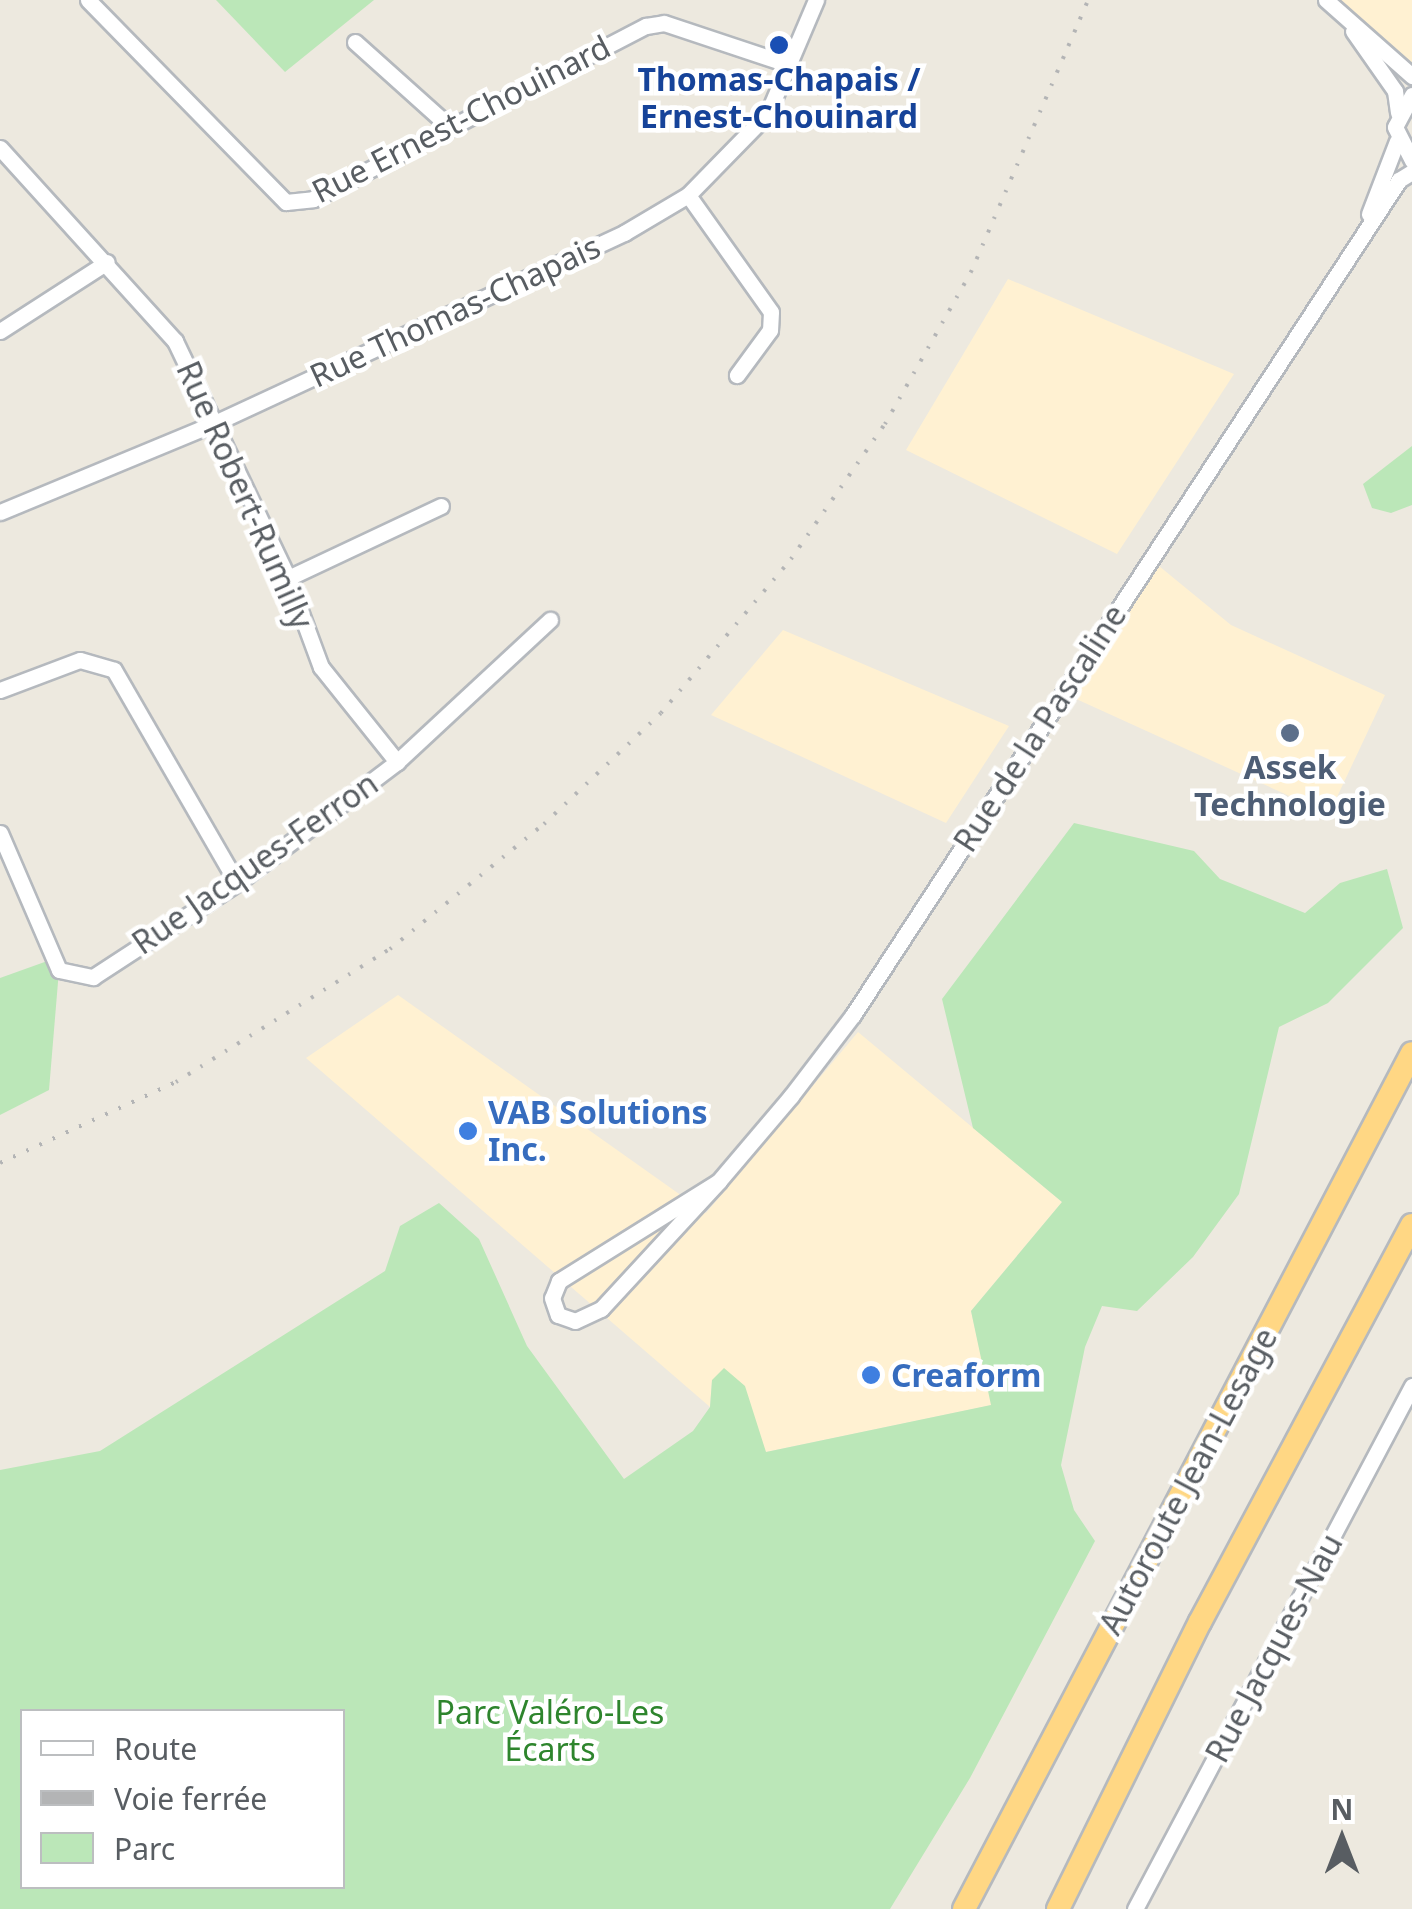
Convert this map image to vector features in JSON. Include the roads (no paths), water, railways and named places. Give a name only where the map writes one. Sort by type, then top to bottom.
[{"type":"highway","name":"Autoroute Jean-Lesage","points":[[964,1909],[1412,1053]]},
{"type":"highway","points":[[1058,1909],[1200,1622],[1412,1225]]},
{"type":"street","name":"Rue Ernest-Chouinard","points":[[88,0],[286,202],[313,199],[646,26],[664,23],[790,65]]},
{"type":"street","name":"Rue Thomas-Chapais","points":[[0,512],[217,422],[624,234],[688,196],[768,113],[816,0]]},
{"type":"street","points":[[1326,0],[1352,27],[1412,76]]},
{"type":"street","points":[[1352,27],[1395,91],[1397,140],[1412,161]]},
{"type":"street","points":[[355,42],[451,128]]},
{"type":"street","points":[[1398,113],[1412,94]]},
{"type":"street","name":"Rue de la Pascaline","points":[[1346,263],[1397,140]]},
{"type":"street","name":"Rue Robert-Rumilly","points":[[0,148],[175,341],[217,422],[288,578],[321,667],[397,762]]},
{"type":"street","name":"Rue de la Pascaline","points":[[719,1181],[558,1281],[552,1298],[558,1315],[574,1322],[601,1309],[719,1181],[852,1015],[1399,180],[1412,172]]},
{"type":"street","points":[[688,196],[771,312],[770,330],[736,375]]},
{"type":"street","points":[[0,331],[106,262]]},
{"type":"street","points":[[288,578],[441,506]]},
{"type":"street","name":"Rue Jacques-Ferron","points":[[0,832],[53,960],[73,978],[92,977],[237,882],[397,762],[550,620]]},
{"type":"street","points":[[0,690],[80,660],[114,670],[237,882]]},
{"type":"street","name":"Rue Jacques-Nau","points":[[1135,1909],[1412,1386]]},
{"type":"railway","points":[[0,1163],[176,1082],[390,949],[544,824],[661,713],[791,559],[885,424],[971,272],[1088,0]]},
{"type":"place","name":"Thomas-Chapais / Ernest-Chouinard","points":[[779,45]]},
{"type":"place","name":"Assek Technologie","points":[[1290,733]]},
{"type":"place","name":"VAB Solutions Inc.","points":[[468,1131]]},
{"type":"place","name":"Creaform","points":[[871,1375]]},
{"type":"park label","name":"Parc Valéro-Les Écarts","points":[[550,1732]]}]
